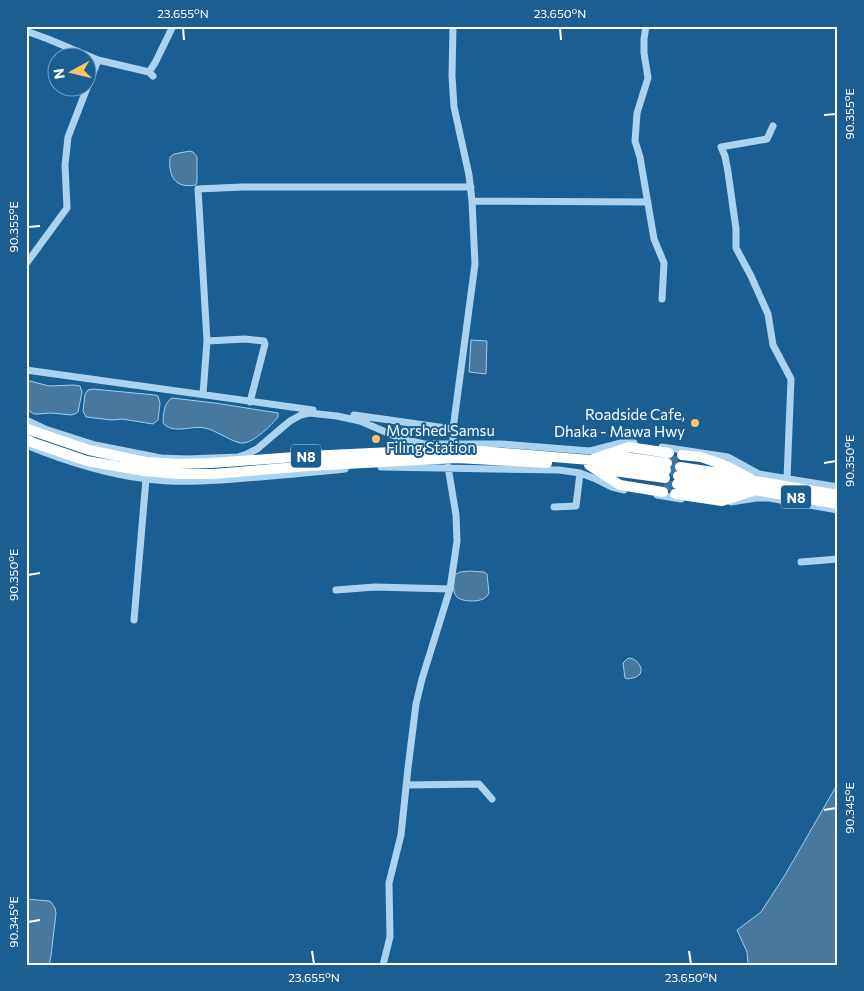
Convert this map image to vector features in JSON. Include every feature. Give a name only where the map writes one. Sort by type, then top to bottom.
[{"type":"highway","name":"N8","points":[[26,428],[89,450],[146,462],[212,463],[456,449],[666,472]]},
{"type":"highway","name":"N8","points":[[26,439],[87,461],[144,471],[178,474],[213,474],[309,466],[456,458],[604,464],[666,472]]},
{"type":"highway","name":"N8","points":[[679,474],[701,457],[742,484]]},
{"type":"highway","name":"N8","points":[[604,464],[666,472]]},
{"type":"highway","name":"N8","points":[[604,464],[666,472]]},
{"type":"highway","name":"N8","points":[[604,464],[666,472]]},
{"type":"highway","name":"N8","points":[[679,474],[742,484],[838,495]]},
{"type":"highway","name":"N8","points":[[679,474],[742,484],[838,504]]},
{"type":"highway","name":"N8","points":[[679,474],[742,484]]},
{"type":"street","points":[[98,60],[151,74],[173,26]]},
{"type":"street","points":[[452,26],[454,107],[471,187],[475,264],[453,429],[453,443]]},
{"type":"street","points":[[646,26],[644,53],[648,78],[637,113],[635,141],[640,157],[654,238],[664,263],[662,299]]},
{"type":"street","points":[[26,31],[69,48]]},
{"type":"street","points":[[26,264],[67,208],[64,165],[68,137],[83,98]]},
{"type":"street","points":[[772,126],[767,139],[721,147],[725,156],[736,229],[736,248],[768,314],[773,346],[791,379],[787,479]]},
{"type":"street","points":[[203,394],[208,341],[198,189],[242,187],[471,187]]},
{"type":"street","points":[[472,202],[648,202]]},
{"type":"street","points":[[208,341],[245,339],[265,342],[250,402]]},
{"type":"street","points":[[26,370],[453,429]]},
{"type":"street","points":[[26,420],[45,429],[95,445],[161,458],[205,458],[247,454],[257,449],[290,421],[309,413],[360,421],[402,439],[415,442],[502,444],[583,451],[621,443],[636,444],[728,457],[759,474],[838,487]]},
{"type":"street","points":[[26,446],[103,471],[146,479],[202,481],[382,466],[559,470],[580,473],[612,488],[696,502],[715,504],[769,498],[838,510]]},
{"type":"street","points":[[383,965],[390,937],[390,883],[401,836],[416,704],[450,589],[457,541],[456,515],[448,468]]},
{"type":"street","points":[[554,507],[576,506],[580,473]]},
{"type":"street","points":[[134,620],[146,479]]},
{"type":"street","points":[[801,562],[838,560]]},
{"type":"street","points":[[336,590],[375,587],[450,589]]},
{"type":"street","points":[[406,785],[479,784],[492,799]]},
{"type":"water","points":[[190,151],[197,157],[197,182],[196,185],[189,186],[174,180],[170,170],[170,157],[174,154]]},
{"type":"water","points":[[471,340],[487,341],[486,374],[469,372]]},
{"type":"water","points":[[26,380],[49,386],[80,386],[82,392],[78,412],[71,415],[34,414],[26,409]]},
{"type":"water","points":[[88,390],[158,396],[160,403],[158,420],[153,424],[122,419],[112,420],[86,417],[83,411],[85,394]]},
{"type":"water","points":[[172,398],[278,413],[278,417],[258,436],[248,442],[240,443],[205,428],[177,429],[167,427],[163,423],[164,413],[167,402]]},
{"type":"water","points":[[470,571],[487,574],[489,593],[484,599],[469,601],[458,598],[455,594],[454,575]]},
{"type":"water","points":[[630,658],[639,664],[641,671],[637,676],[628,679],[625,678],[623,663]]},
{"type":"water","points":[[838,783],[838,965],[748,965],[747,952],[737,930],[761,912],[785,875]]},
{"type":"water","points":[[26,899],[49,901],[55,908],[56,913],[49,965],[26,965]]},
{"type":"tunnel","points":[[668,460],[681,462]]},
{"type":"tunnel","points":[[666,470],[679,471]]},
{"type":"tunnel","points":[[664,485],[676,487]]},
{"type":"place","name":"Roadside Cafe, Dhaka - Mawa Hwy","points":[[695,423]]},
{"type":"place","name":"Morshed Samsu Filing Station","points":[[376,439]]}]
